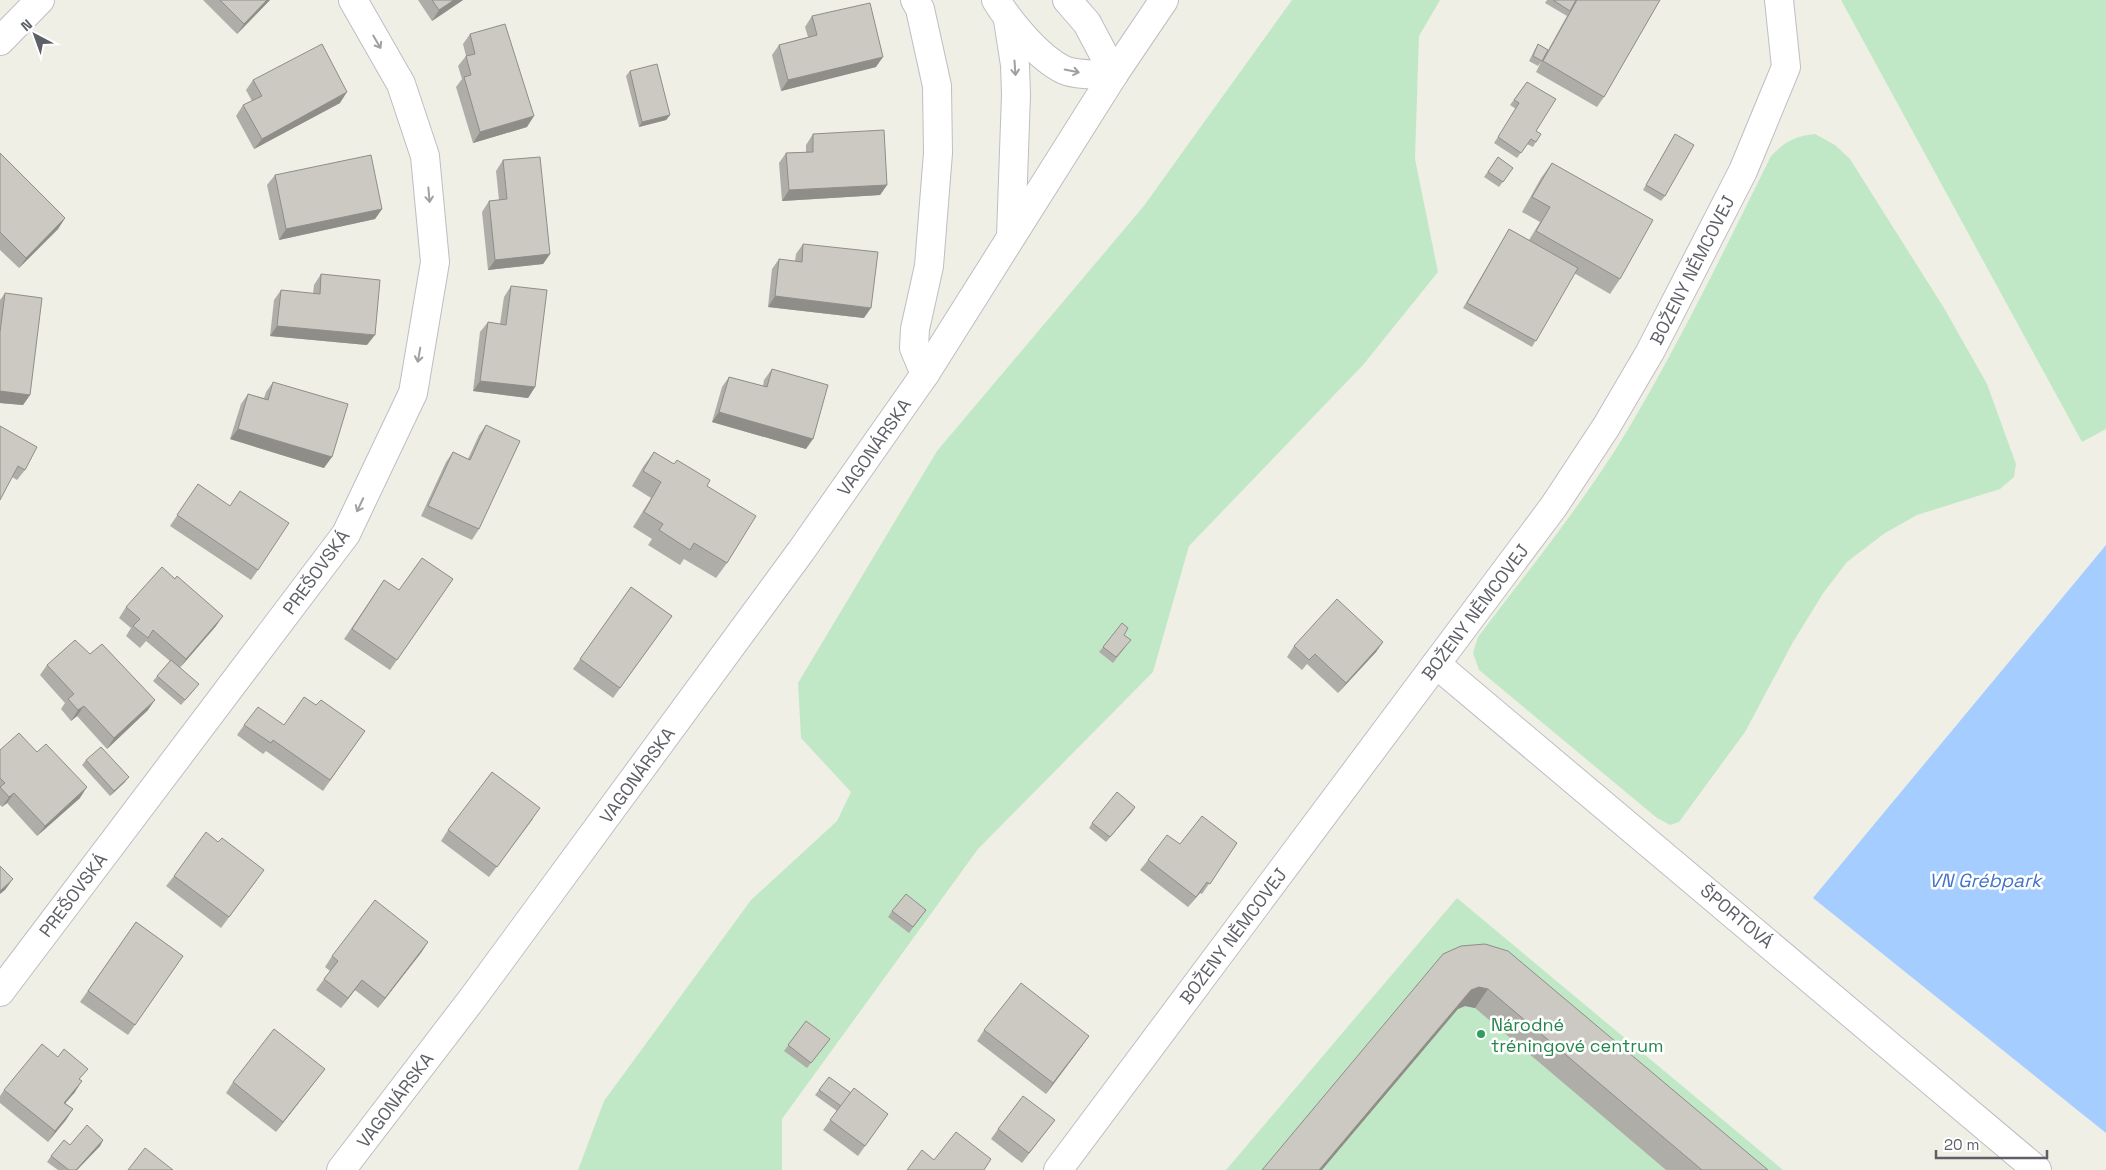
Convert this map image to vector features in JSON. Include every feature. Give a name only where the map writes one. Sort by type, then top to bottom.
[{"type":"street","points":[[0,41],[40,0]]},
{"type":"street","name":"PREŠOVSKÁ","points":[[0,992],[346,534],[413,394],[435,262],[425,156],[401,84],[353,0]]},
{"type":"street","points":[[915,0],[920,9],[937,86],[938,153],[929,266],[915,329],[914,348],[925,374]]},
{"type":"street","points":[[1002,10],[1034,48],[1064,70],[1083,74],[1114,74],[1087,23],[1067,0]]},
{"type":"street","name":"VAGONÁRSKA","points":[[341,1170],[472,999],[801,551],[925,374],[1114,74],[1164,0]]},
{"type":"street","name":"BOŽENY NĚMCOVEJ","points":[[1058,1170],[1554,506],[1606,427],[1650,352],[1743,172],[1786,67],[1779,0]]},
{"type":"street","points":[[1002,10],[1015,65],[1016,95],[1011,237]]},
{"type":"street","name":"ŠPORTOVÁ","points":[[1436,664],[2037,1170]]},
{"type":"green space","points":[[1292,0],[1440,0],[1419,36],[1415,159],[1438,272],[1363,365],[1189,546],[1153,672],[978,849],[782,1119],[782,1170],[578,1170],[604,1101],[751,900],[837,821],[851,792],[801,738],[798,683],[937,451],[1143,207]]},
{"type":"green space","points":[[1841,0],[2106,0],[2106,429],[2082,442]]},
{"type":"green space","points":[[1815,134],[1835,145],[1850,159],[1944,308],[1987,384],[2016,464],[2014,477],[2000,489],[1917,515],[1885,533],[1847,562],[1824,592],[1793,642],[1745,732],[1679,822],[1670,825],[1657,818],[1479,670],[1473,653],[1478,637],[1593,484],[1627,431],[1684,329],[1771,156],[1790,140]]},
{"type":"green space","name":"Národné tréningové centrum","points":[[1457,898],[1783,1170],[1226,1170]]},
{"type":"water","name":"VN Grébpark","points":[[2106,545],[2106,1133],[1813,898]]},
{"type":"building","points":[[220,0],[267,0],[244,24]]},
{"type":"building","points":[[432,0],[454,0],[439,10]]},
{"type":"building","points":[[1553,0],[1576,0],[1570,11]]},
{"type":"building","points":[[1577,0],[1660,0],[1604,97],[1543,61]]},
{"type":"building","points":[[870,3],[883,57],[788,80],[779,45],[817,35],[812,16]]},
{"type":"building","points":[[505,24],[534,116],[480,132],[464,77],[471,75],[466,56],[475,54],[470,34]]},
{"type":"building","points":[[322,44],[347,92],[262,139],[243,105],[262,96],[253,80]]},
{"type":"building","points":[[1538,44],[1548,50],[1542,61],[1533,56]]},
{"type":"building","points":[[657,64],[670,115],[642,122],[630,71]]},
{"type":"building","points":[[1527,82],[1556,99],[1536,131],[1541,134],[1536,142],[1531,139],[1521,153],[1498,137],[1519,103],[1514,100]]},
{"type":"building","points":[[884,130],[887,185],[789,190],[786,153],[813,152],[813,134]]},
{"type":"building","points":[[1675,134],[1694,145],[1665,196],[1646,185]]},
{"type":"building","points":[[0,153],[65,218],[26,258],[0,232]]},
{"type":"building","points":[[371,155],[382,209],[286,229],[275,175]]},
{"type":"building","points":[[540,157],[550,254],[495,260],[489,201],[507,199],[503,160]]},
{"type":"building","points":[[1498,157],[1513,168],[1503,182],[1488,172]]},
{"type":"building","points":[[1552,163],[1653,220],[1620,279],[1536,231],[1550,207],[1532,197]]},
{"type":"building","points":[[1509,229],[1578,268],[1536,341],[1467,303]]},
{"type":"building","points":[[803,244],[878,252],[871,308],[775,296],[779,259],[802,262]]},
{"type":"building","points":[[321,274],[380,280],[375,335],[277,326],[281,290],[320,294]]},
{"type":"building","points":[[511,286],[547,290],[535,387],[480,381],[488,322],[506,325]]},
{"type":"building","points":[[5,293],[42,298],[30,395],[0,391],[0,332]]},
{"type":"building","points":[[772,369],[828,385],[813,439],[719,412],[729,377],[767,387]]},
{"type":"building","points":[[273,382],[348,404],[332,457],[238,429],[248,394],[268,400]]},
{"type":"building","points":[[486,425],[520,441],[479,529],[428,506],[453,452],[470,460]]},
{"type":"building","points":[[0,426],[37,447],[25,470],[18,466],[0,500]]},
{"type":"building","points":[[654,452],[674,464],[677,460],[710,480],[707,486],[756,516],[727,563],[694,543],[690,550],[659,530],[663,524],[644,512],[661,482],[643,471]]},
{"type":"building","points":[[198,484],[230,506],[240,491],[289,523],[258,570],[177,515]]},
{"type":"building","points":[[422,558],[453,579],[397,660],[352,629],[384,580],[399,590]]},
{"type":"building","points":[[162,567],[175,579],[177,576],[223,616],[186,659],[153,630],[148,638],[133,626],[140,619],[126,607]]},
{"type":"building","points":[[631,587],[672,616],[620,688],[580,659]]},
{"type":"building","points":[[1337,599],[1383,642],[1346,683],[1315,654],[1309,660],[1294,646]]},
{"type":"building","points":[[1122,623],[1128,628],[1124,635],[1131,640],[1116,657],[1103,647]]},
{"type":"building","points":[[75,640],[90,654],[102,644],[155,700],[114,738],[84,706],[78,710],[68,699],[74,694],[47,665]]},
{"type":"building","points":[[171,660],[199,684],[185,700],[157,676]]},
{"type":"building","points":[[304,697],[316,705],[321,700],[365,731],[330,780],[273,740],[271,743],[244,725],[258,707],[284,725]]},
{"type":"building","points":[[19,733],[37,752],[46,744],[87,787],[45,826],[14,793],[9,797],[0,787],[5,783],[0,778],[0,750]]},
{"type":"building","points":[[101,747],[129,777],[114,791],[86,760]]},
{"type":"building","points":[[492,772],[540,808],[497,867],[448,830]]},
{"type":"building","points":[[1117,792],[1135,807],[1110,837],[1092,823]]},
{"type":"building","points":[[1202,816],[1237,843],[1210,884],[1207,882],[1196,897],[1148,860],[1167,835],[1180,844]]},
{"type":"building","points":[[206,832],[218,842],[222,838],[264,870],[229,917],[174,876]]},
{"type":"building","points":[[0,866],[13,879],[0,891]]},
{"type":"building","points":[[906,894],[926,910],[913,927],[892,911]]},
{"type":"building","points":[[375,900],[428,942],[385,998],[362,980],[348,998],[324,979],[338,961],[332,956]]},
{"type":"building","points":[[136,922],[183,956],[135,1025],[88,991]]},
{"type":"building","points":[[1485,944],[1508,951],[1768,1170],[1702,1170],[1488,989],[1479,987],[1471,990],[1319,1170],[1262,1170],[1443,954],[1461,946]]},
{"type":"building","points":[[1021,983],[1089,1036],[1053,1083],[984,1030]]},
{"type":"building","points":[[806,1021],[830,1039],[811,1063],[788,1045]]},
{"type":"building","points":[[274,1029],[325,1069],[283,1122],[233,1082]]},
{"type":"building","points":[[42,1044],[58,1057],[64,1049],[88,1069],[79,1079],[82,1081],[64,1103],[73,1109],[55,1131],[4,1090]]},
{"type":"building","points":[[829,1077],[851,1093],[841,1106],[819,1090]]},
{"type":"building","points":[[854,1088],[888,1114],[865,1146],[830,1120]]},
{"type":"building","points":[[1023,1096],[1055,1120],[1029,1153],[998,1129]]},
{"type":"building","points":[[87,1125],[103,1140],[76,1170],[69,1170],[51,1156],[64,1140],[70,1145]]},
{"type":"building","points":[[956,1132],[991,1159],[984,1170],[907,1170],[922,1150],[934,1160]]},
{"type":"building","points":[[145,1148],[173,1170],[128,1170]]},
{"type":"place","name":"Národné tréningové centrum","points":[[1481,1034]]}]
